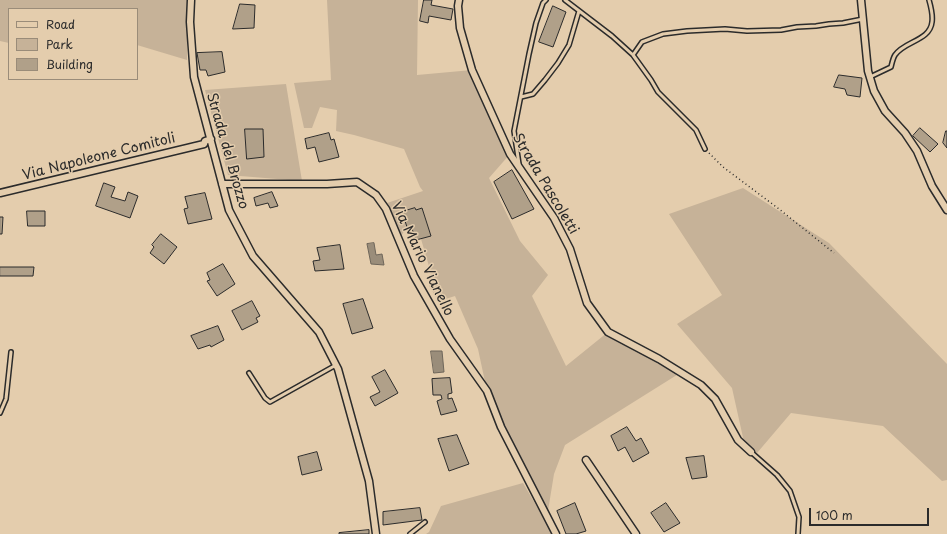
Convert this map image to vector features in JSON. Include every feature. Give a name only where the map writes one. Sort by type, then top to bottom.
[{"type":"street","name":"Strada del Brozzo","points":[[191,0],[190,22],[194,77],[229,210],[253,256],[319,332],[336,365],[369,481],[376,534]]},
{"type":"street","name":"Strada Pascoletti","points":[[459,0],[458,6],[460,28],[472,70],[510,154],[554,218],[570,249],[587,303],[608,332],[659,359],[701,386],[715,399],[738,440],[751,452]]},
{"type":"street","points":[[861,0],[868,71],[874,91],[885,111],[905,132],[917,151],[932,186],[947,210]]},
{"type":"street","name":"Via Napoleone Comitoli","points":[[0,193],[204,144],[205,141],[211,139]]},
{"type":"street","name":"Via Mario Vianello","points":[[222,184],[327,184],[357,182],[376,195],[386,210],[414,276],[446,333],[487,391],[501,427],[556,534]]},
{"type":"street","points":[[586,460],[636,534]]},
{"type":"lane","points":[[519,167],[514,131],[536,23],[543,3],[546,0]]},
{"type":"lane","points":[[565,0],[612,36],[633,55],[658,92],[696,130],[705,149]]},
{"type":"lane","points":[[870,77],[891,67],[894,55],[902,48],[927,34],[932,23],[929,0]]},
{"type":"lane","points":[[521,97],[533,94],[546,80],[558,63],[569,44],[579,11]]},
{"type":"lane","points":[[633,55],[642,42],[663,34],[725,29],[747,31],[781,30],[843,23],[863,19]]},
{"type":"lane","points":[[0,413],[6,399],[11,352]]},
{"type":"lane","points":[[249,373],[265,398],[270,402],[336,365]]},
{"type":"lane","points":[[751,452],[777,475],[790,491],[799,517],[798,534]]},
{"type":"lane","points":[[410,534],[425,522]]},
{"type":"path","points":[[705,149],[722,167],[779,209],[834,253]]},
{"type":"green space","points":[[0,0],[187,0],[187,60],[138,45],[138,8],[8,8],[8,43],[0,41]]},
{"type":"green space","points":[[327,0],[418,0],[417,75],[472,70],[510,154],[489,178],[520,241],[548,275],[532,296],[566,366],[608,332],[680,373],[565,445],[554,474],[547,517],[487,391],[478,349],[455,296],[439,301],[429,286],[431,273],[421,239],[431,235],[422,208],[416,210],[415,208],[402,212],[407,227],[401,236],[387,203],[423,191],[404,149],[336,131],[337,110],[320,107],[312,128],[304,128],[294,83],[331,80]]},
{"type":"green space","points":[[286,84],[302,181],[228,175],[205,90]]},
{"type":"green space","points":[[743,188],[829,243],[947,364],[947,480],[942,481],[883,426],[791,413],[757,453],[744,442],[732,388],[677,324],[722,295],[669,214]]},
{"type":"green space","points":[[523,483],[553,534],[426,534],[429,532],[441,506]]},
{"type":"shaded area","points":[[374,243],[376,255],[382,254],[384,265],[371,264],[367,244]]},
{"type":"shaded area","points":[[431,351],[442,351],[444,372],[434,373]]},
{"type":"building","points":[[424,0],[432,0],[431,5],[453,9],[451,20],[429,16],[428,23],[420,21]]},
{"type":"building","points":[[240,4],[255,5],[254,28],[233,29]]},
{"type":"building","points":[[553,6],[566,12],[553,47],[539,42]]},
{"type":"building","points":[[222,52],[225,72],[208,76],[206,70],[200,70],[197,53]]},
{"type":"building","points":[[839,75],[862,78],[860,97],[847,95],[845,89],[834,87]]},
{"type":"building","points":[[920,128],[938,144],[930,152],[913,136]]},
{"type":"building","points":[[245,129],[263,129],[264,157],[247,159]]},
{"type":"building","points":[[947,131],[947,148],[943,143]]},
{"type":"building","points":[[329,133],[331,140],[334,139],[339,157],[319,162],[315,147],[307,149],[305,139]]},
{"type":"building","points":[[512,170],[534,209],[512,219],[494,182]]},
{"type":"building","points":[[104,183],[115,187],[111,197],[125,201],[128,192],[138,196],[130,218],[96,206]]},
{"type":"building","points":[[272,192],[278,206],[270,208],[268,203],[256,206],[254,198]]},
{"type":"building","points":[[205,193],[212,219],[188,224],[184,209],[188,208],[185,197]]},
{"type":"building","points":[[415,208],[416,210],[422,208],[431,236],[416,240],[411,226],[407,227],[402,212]]},
{"type":"building","points":[[27,211],[45,211],[45,226],[28,226]]},
{"type":"building","points":[[0,217],[3,217],[2,234],[0,234]]},
{"type":"building","points":[[161,234],[177,247],[164,264],[150,253],[154,247],[152,245]]},
{"type":"building","points":[[340,245],[344,269],[315,271],[313,261],[320,260],[317,248]]},
{"type":"building","points":[[223,264],[235,284],[217,296],[207,281],[210,280],[207,273]]},
{"type":"building","points":[[0,267],[34,267],[33,276],[0,276]]},
{"type":"building","points":[[363,299],[373,328],[352,334],[343,304]]},
{"type":"building","points":[[252,301],[260,316],[256,318],[258,322],[242,330],[232,311]]},
{"type":"building","points":[[218,326],[224,340],[211,347],[210,345],[198,349],[191,336]]},
{"type":"building","points":[[385,370],[398,393],[375,406],[370,397],[380,392],[372,377]]},
{"type":"building","points":[[450,378],[452,393],[448,394],[448,399],[452,398],[457,411],[441,415],[437,401],[442,399],[441,395],[433,395],[432,379]]},
{"type":"building","points":[[627,427],[636,441],[641,438],[649,453],[633,462],[625,447],[618,451],[611,436]]},
{"type":"building","points":[[457,435],[469,464],[449,471],[438,439]]},
{"type":"building","points":[[317,452],[322,470],[302,475],[298,457]]},
{"type":"building","points":[[704,456],[707,477],[692,479],[686,458]]},
{"type":"building","points":[[575,503],[586,531],[576,534],[566,534],[557,511]]},
{"type":"building","points":[[666,503],[680,523],[664,532],[651,513]]},
{"type":"building","points":[[420,508],[422,520],[383,525],[383,512]]},
{"type":"building","points":[[369,530],[369,534],[339,534],[339,533]]}]
